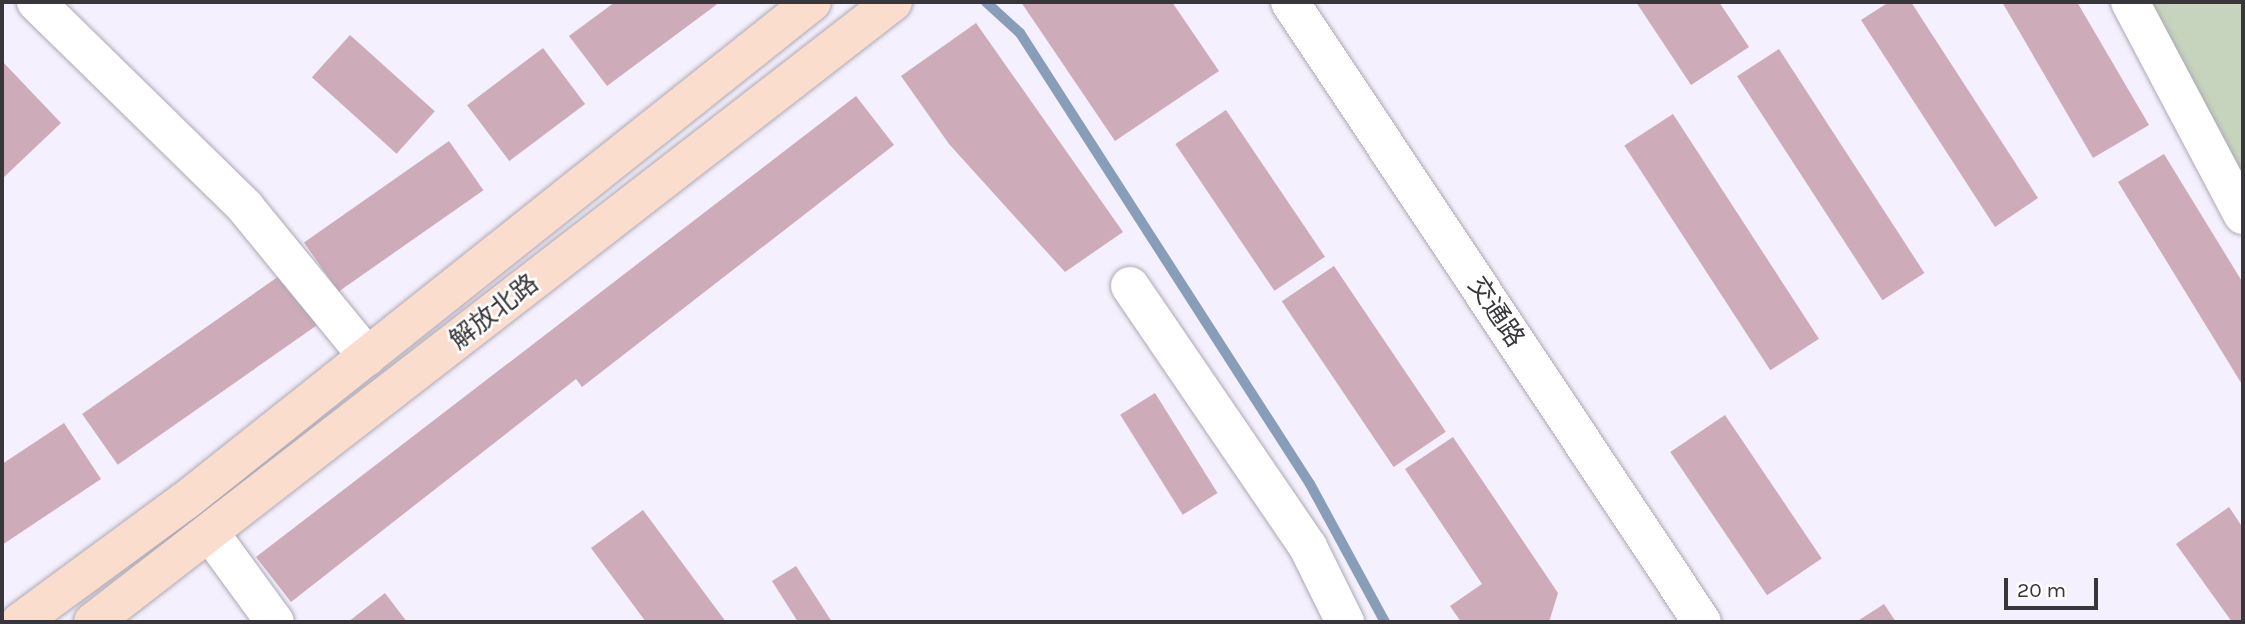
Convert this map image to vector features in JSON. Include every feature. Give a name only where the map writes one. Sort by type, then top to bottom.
[{"type":"main road","name":"解放北路","points":[[20,622],[366,356],[812,2]]},
{"type":"main road","name":"解放北路","points":[[93,622],[893,2]]},
{"type":"street","points":[[36,2],[245,207],[366,356]]},
{"type":"street","name":"交通路","points":[[1290,2],[1702,622]]},
{"type":"street","points":[[2130,2],[2243,215]]},
{"type":"street","points":[[1130,286],[1308,547],[1345,622]]},
{"type":"street","points":[[210,533],[275,622]]},
{"type":"green space","points":[[2151,2],[2243,2],[2243,175]]},
{"type":"building","points":[[615,2],[720,2],[607,86],[569,36]]},
{"type":"building","points":[[1021,2],[1172,2],[1219,71],[1115,141]]},
{"type":"building","points":[[1636,2],[1719,2],[1749,47],[1691,85]]},
{"type":"building","points":[[1889,2],[1911,2],[2038,198],[1995,227],[1861,20]]},
{"type":"building","points":[[2002,2],[2077,2],[2149,125],[2093,158]]},
{"type":"building","points":[[976,23],[1123,232],[1065,272],[949,144],[901,76]]},
{"type":"building","points":[[350,35],[435,111],[397,154],[312,77]]},
{"type":"building","points":[[543,48],[585,104],[509,161],[467,105]]},
{"type":"building","points":[[1779,49],[1924,273],[1882,300],[1737,76]]},
{"type":"building","points":[[2,61],[61,123],[2,179]]},
{"type":"building","points":[[856,96],[894,145],[582,387],[576,379],[291,602],[256,557]]},
{"type":"building","points":[[1226,110],[1325,257],[1274,291],[1175,144]]},
{"type":"building","points":[[1673,114],[1819,339],[1770,370],[1624,146]]},
{"type":"building","points":[[449,141],[483,190],[338,292],[304,243]]},
{"type":"building","points":[[2164,154],[2243,283],[2243,386],[2118,182]]},
{"type":"building","points":[[1334,266],[1446,432],[1394,467],[1282,301]]},
{"type":"building","points":[[282,274],[318,325],[118,465],[82,414]]},
{"type":"building","points":[[1155,393],[1218,493],[1183,515],[1120,415]]},
{"type":"building","points":[[1725,415],[1822,558],[1767,595],[1670,452]]},
{"type":"building","points":[[64,423],[101,479],[2,545],[2,464]]},
{"type":"building","points":[[1453,437],[1558,593],[1549,622],[1461,622],[1450,606],[1482,584],[1405,469]]},
{"type":"building","points":[[2229,507],[2243,528],[2243,622],[2232,622],[2176,544]]},
{"type":"building","points":[[643,510],[726,622],[646,622],[591,548]]},
{"type":"building","points":[[796,566],[832,622],[798,622],[772,581]]},
{"type":"building","points":[[385,593],[407,622],[348,622]]},
{"type":"building","points":[[1884,604],[1896,622],[1856,622]]},
{"type":"waterway","points":[[986,2],[1020,33],[1310,484],[1385,622]]}]
